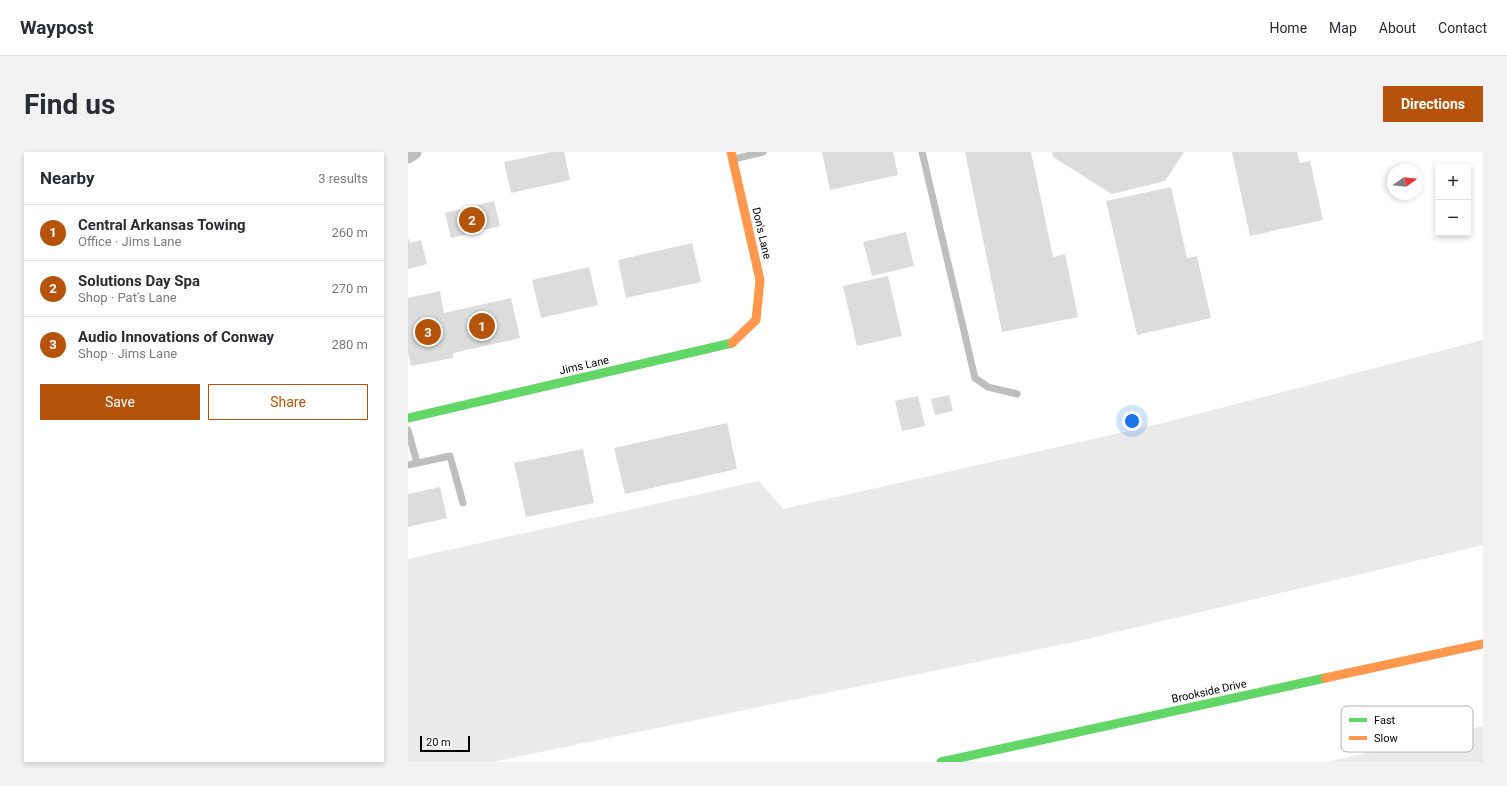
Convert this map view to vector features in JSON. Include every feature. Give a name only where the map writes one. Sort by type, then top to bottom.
[{"type":"street","points":[[408,156],[414,152]]},
{"type":"street","name":"Don's Lane","points":[[732,156],[760,280],[756,320]]},
{"type":"street","name":"Jims Lane","points":[[408,418],[731,344],[756,320]]},
{"type":"street","name":"Brookside Drive","points":[[941,762],[1483,644]]},
{"type":"lane","points":[[732,156],[763,152]]},
{"type":"lane","points":[[922,152],[976,378],[988,387],[1017,394]]},
{"type":"lane","points":[[408,430],[417,463]]},
{"type":"lane","points":[[408,465],[450,456],[463,503]]},
{"type":"shaded area","points":[[1483,340],[1483,545],[1074,642],[492,762],[408,762],[408,559],[759,481],[783,509],[1155,425]]},
{"type":"shaded area","points":[[1483,726],[1483,762],[1328,762],[1371,752],[1473,752],[1473,728]]},
{"type":"building","points":[[551,152],[564,152],[570,180],[511,193],[504,162]]},
{"type":"building","points":[[822,152],[893,152],[898,175],[830,190]]},
{"type":"building","points":[[965,152],[1031,152],[1053,257],[1065,254],[1078,317],[1002,332]]},
{"type":"building","points":[[1052,152],[1184,152],[1165,181],[1112,194],[1053,157]]},
{"type":"building","points":[[1232,152],[1297,152],[1300,163],[1310,161],[1323,220],[1250,236]]},
{"type":"building","points":[[1171,187],[1187,258],[1197,256],[1211,318],[1137,335],[1106,201]]},
{"type":"building","points":[[494,201],[500,226],[451,238],[445,213]]},
{"type":"building","points":[[906,232],[914,266],[872,276],[863,242]]},
{"type":"building","points":[[408,237],[410,243],[421,240],[427,264],[408,269]]},
{"type":"building","points":[[692,243],[701,282],[626,298],[618,260]]},
{"type":"building","points":[[589,267],[598,305],[541,318],[532,280]]},
{"type":"building","points":[[888,276],[902,336],[857,346],[843,286]]},
{"type":"building","points":[[440,291],[444,313],[511,298],[520,338],[453,353],[453,358],[411,366],[408,352],[408,298]]},
{"type":"building","points":[[949,395],[953,411],[935,415],[931,399]]},
{"type":"building","points":[[918,396],[925,426],[902,431],[895,401]]},
{"type":"building","points":[[727,423],[737,469],[625,494],[614,448]]},
{"type":"building","points":[[583,449],[594,503],[526,517],[514,463]]},
{"type":"building","points":[[440,487],[447,518],[408,527],[408,494]]},
{"type":"traffic: fast","points":[[408,418],[732,343]]},
{"type":"traffic: fast","points":[[941,762],[1325,678]]},
{"type":"traffic: slow","points":[[731,152],[760,280],[756,320],[732,343]]},
{"type":"traffic: slow","points":[[1325,678],[1483,644]]},
{"type":"place","name":"Solutions Day Spa","points":[[472,220]]},
{"type":"place","name":"Central Arkansas Towing","points":[[482,326]]},
{"type":"place","name":"Audio Innovations of Conway","points":[[428,332]]}]
